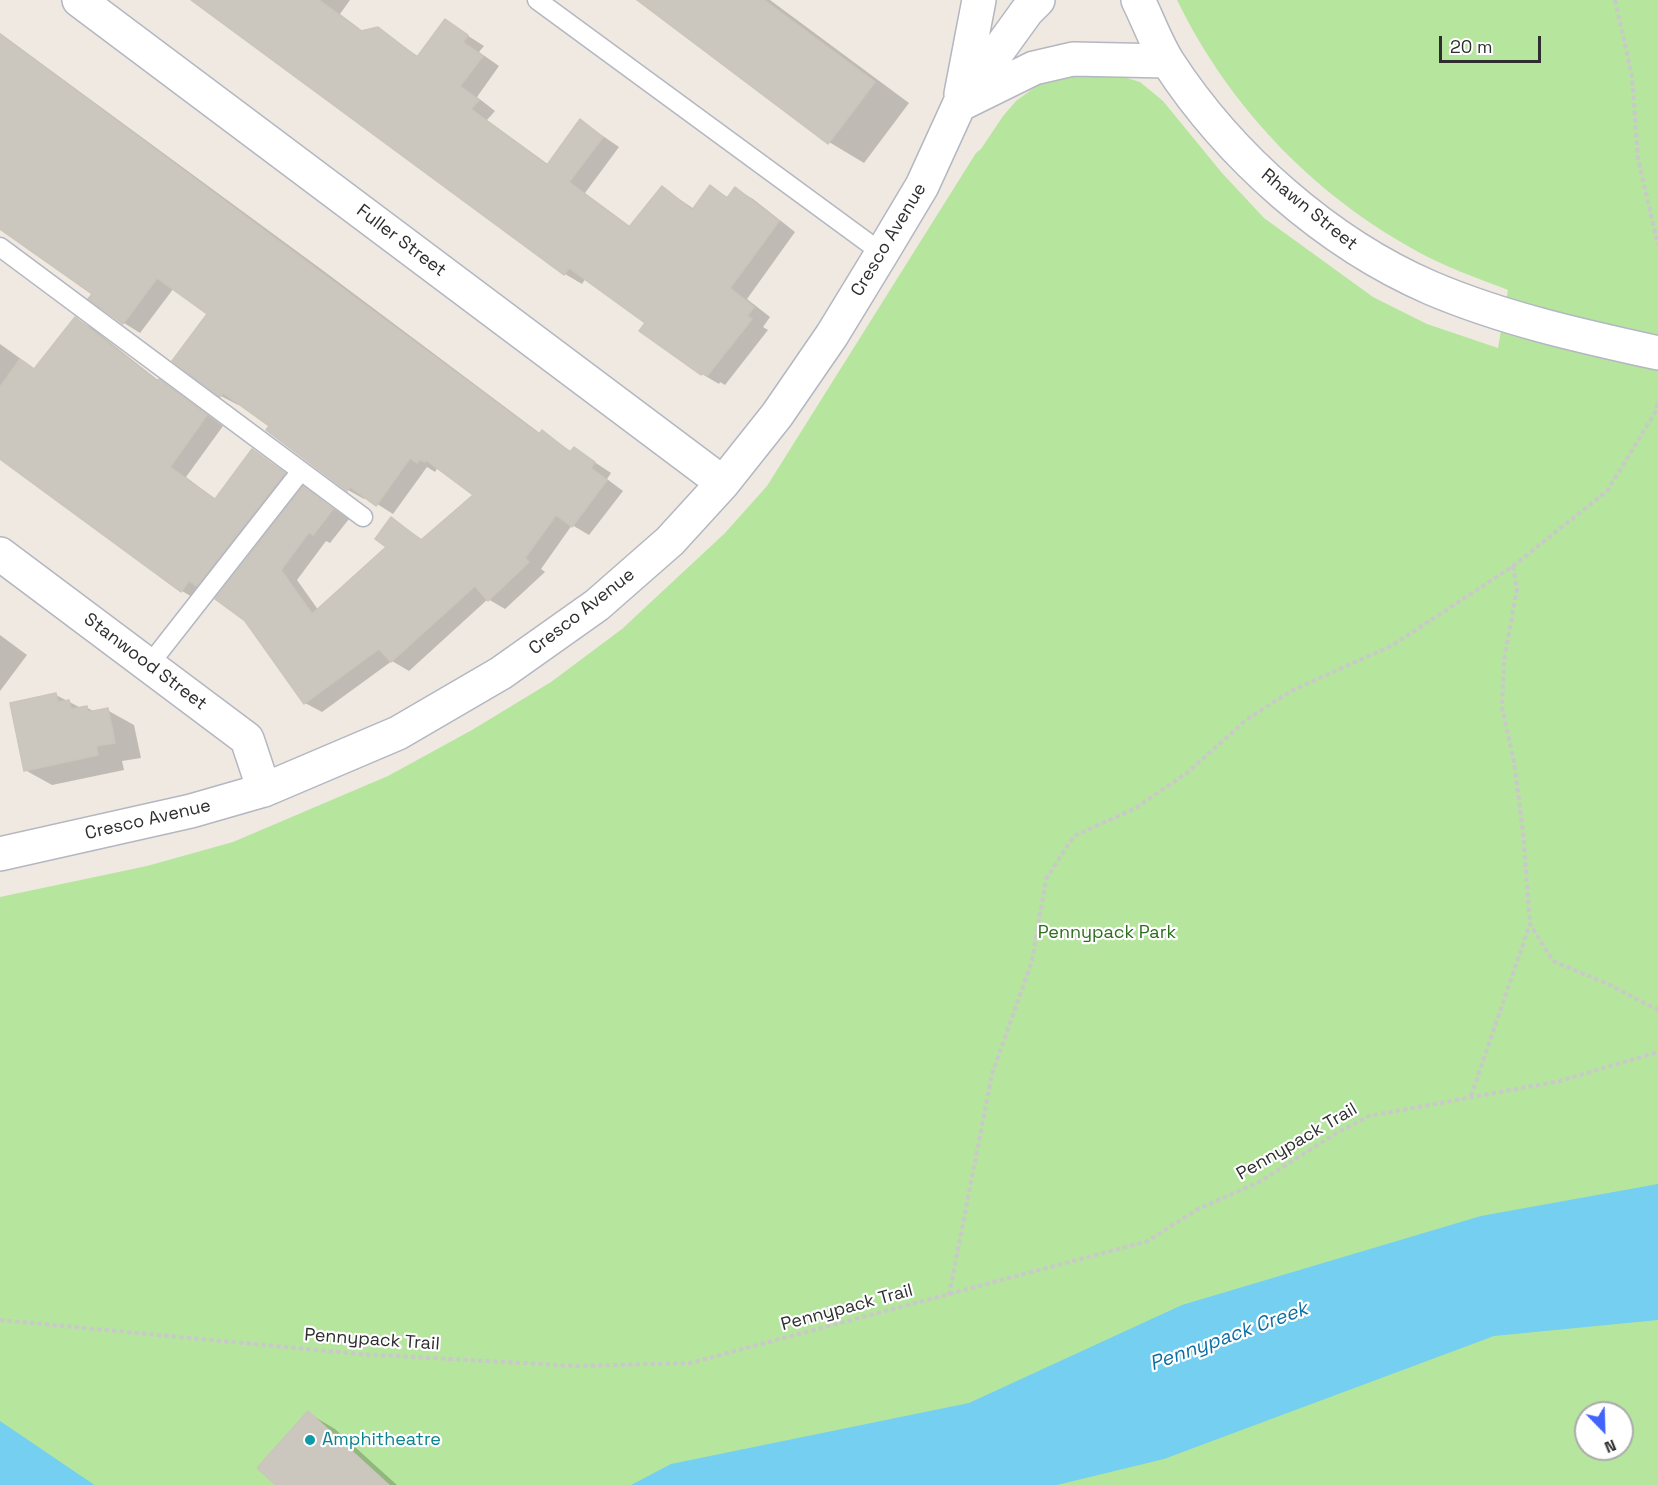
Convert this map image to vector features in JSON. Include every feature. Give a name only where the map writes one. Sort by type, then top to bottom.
[{"type":"street","name":"Fuller Street","points":[[79,0],[723,483]]},
{"type":"street","name":"Cresco Avenue","points":[[959,105],[979,0]]},
{"type":"street","name":"Cresco Avenue","points":[[0,854],[191,811],[264,790],[398,733],[501,673],[597,605],[670,541],[723,483],[777,415],[832,335],[922,186],[959,105],[1027,11],[1038,0]]},
{"type":"street","name":"Rhawn Street","points":[[1138,0],[1167,61],[1206,114],[1267,179],[1353,248],[1430,287],[1514,319],[1658,353]]},
{"type":"street","points":[[959,105],[1034,68],[1073,59],[1167,61]]},
{"type":"street","name":"Stanwood Street","points":[[0,554],[247,739],[264,790]]},
{"type":"lane","points":[[537,0],[882,253]]},
{"type":"lane","points":[[0,247],[363,517]]},
{"type":"lane","points":[[149,665],[301,471]]},
{"type":"path","points":[[1615,0],[1632,76],[1638,159],[1658,244]]},
{"type":"path","points":[[949,1295],[992,1074],[1032,961],[1046,879],[1074,836],[1134,809],[1152,797],[1187,773],[1246,720],[1292,692],[1393,645],[1513,566],[1607,491],[1656,411],[1658,400]]},
{"type":"path","points":[[1471,1096],[1530,924],[1523,832],[1514,762],[1502,707],[1504,660],[1517,589],[1513,566]]},
{"type":"path","points":[[1530,924],[1553,961],[1610,985],[1658,1010]]},
{"type":"path","name":"Pennypack Trail","points":[[0,1320],[359,1354],[576,1366],[690,1363],[1148,1241],[1196,1210],[1259,1182],[1335,1134],[1369,1116],[1560,1080],[1658,1052]]},
{"type":"green space","name":"Pennypack Park","points":[[1177,0],[1658,0],[1658,1485],[0,1485],[0,897],[147,866],[233,842],[388,776],[472,730],[551,682],[622,629],[725,533],[767,486],[976,153],[1016,101],[1055,75],[1104,71],[1140,82],[1163,101],[1222,173],[1264,218],[1373,297],[1427,324],[1498,348],[1508,290],[1432,259],[1353,211],[1283,150],[1252,116],[1199,41]]},
{"type":"water","name":"Pennypack Creek","points":[[1658,1184],[1658,1320],[1494,1336],[1164,1459],[1057,1485],[631,1485],[671,1464],[969,1403],[1182,1305],[1481,1216]]},
{"type":"water","points":[[0,1421],[93,1484],[94,1485],[0,1485]]},
{"type":"building","points":[[191,0],[319,0],[361,31],[378,27],[417,57],[445,19],[468,35],[463,42],[483,56],[460,86],[479,100],[471,109],[547,165],[580,119],[603,137],[569,182],[629,227],[662,186],[692,210],[710,185],[727,198],[735,187],[779,221],[730,288],[754,307],[747,316],[752,319],[707,376],[703,373],[701,375],[639,331],[645,323],[569,268],[564,275]]},
{"type":"building","points":[[637,0],[764,0],[875,82],[828,144]]},
{"type":"building","points":[[0,34],[539,434],[542,430],[570,452],[574,447],[595,462],[591,468],[607,480],[572,527],[556,515],[525,558],[529,562],[488,601],[475,586],[391,662],[379,649],[304,704],[245,621],[215,599],[303,486],[333,509],[313,535],[309,532],[281,570],[312,614],[386,547],[375,539],[391,517],[421,540],[473,495],[426,460],[425,462],[420,459],[417,463],[410,458],[376,506],[350,487],[347,491],[266,430],[269,426],[223,393],[220,397],[172,361],[207,314],[157,278],[123,324],[88,299],[92,294],[0,229]]},
{"type":"building","points":[[75,317],[157,381],[159,379],[207,415],[170,467],[215,499],[252,449],[285,473],[197,586],[189,581],[181,592],[0,459],[0,387],[20,359],[34,369]]},
{"type":"building","points":[[56,693],[58,702],[69,700],[71,709],[87,706],[88,712],[108,708],[115,743],[96,746],[98,755],[24,771],[10,703]]},
{"type":"building","name":"Amphitheatre","points":[[308,1411],[389,1485],[276,1485],[257,1468]]},
{"type":"place","name":"Amphitheatre","points":[[310,1440]]}]
